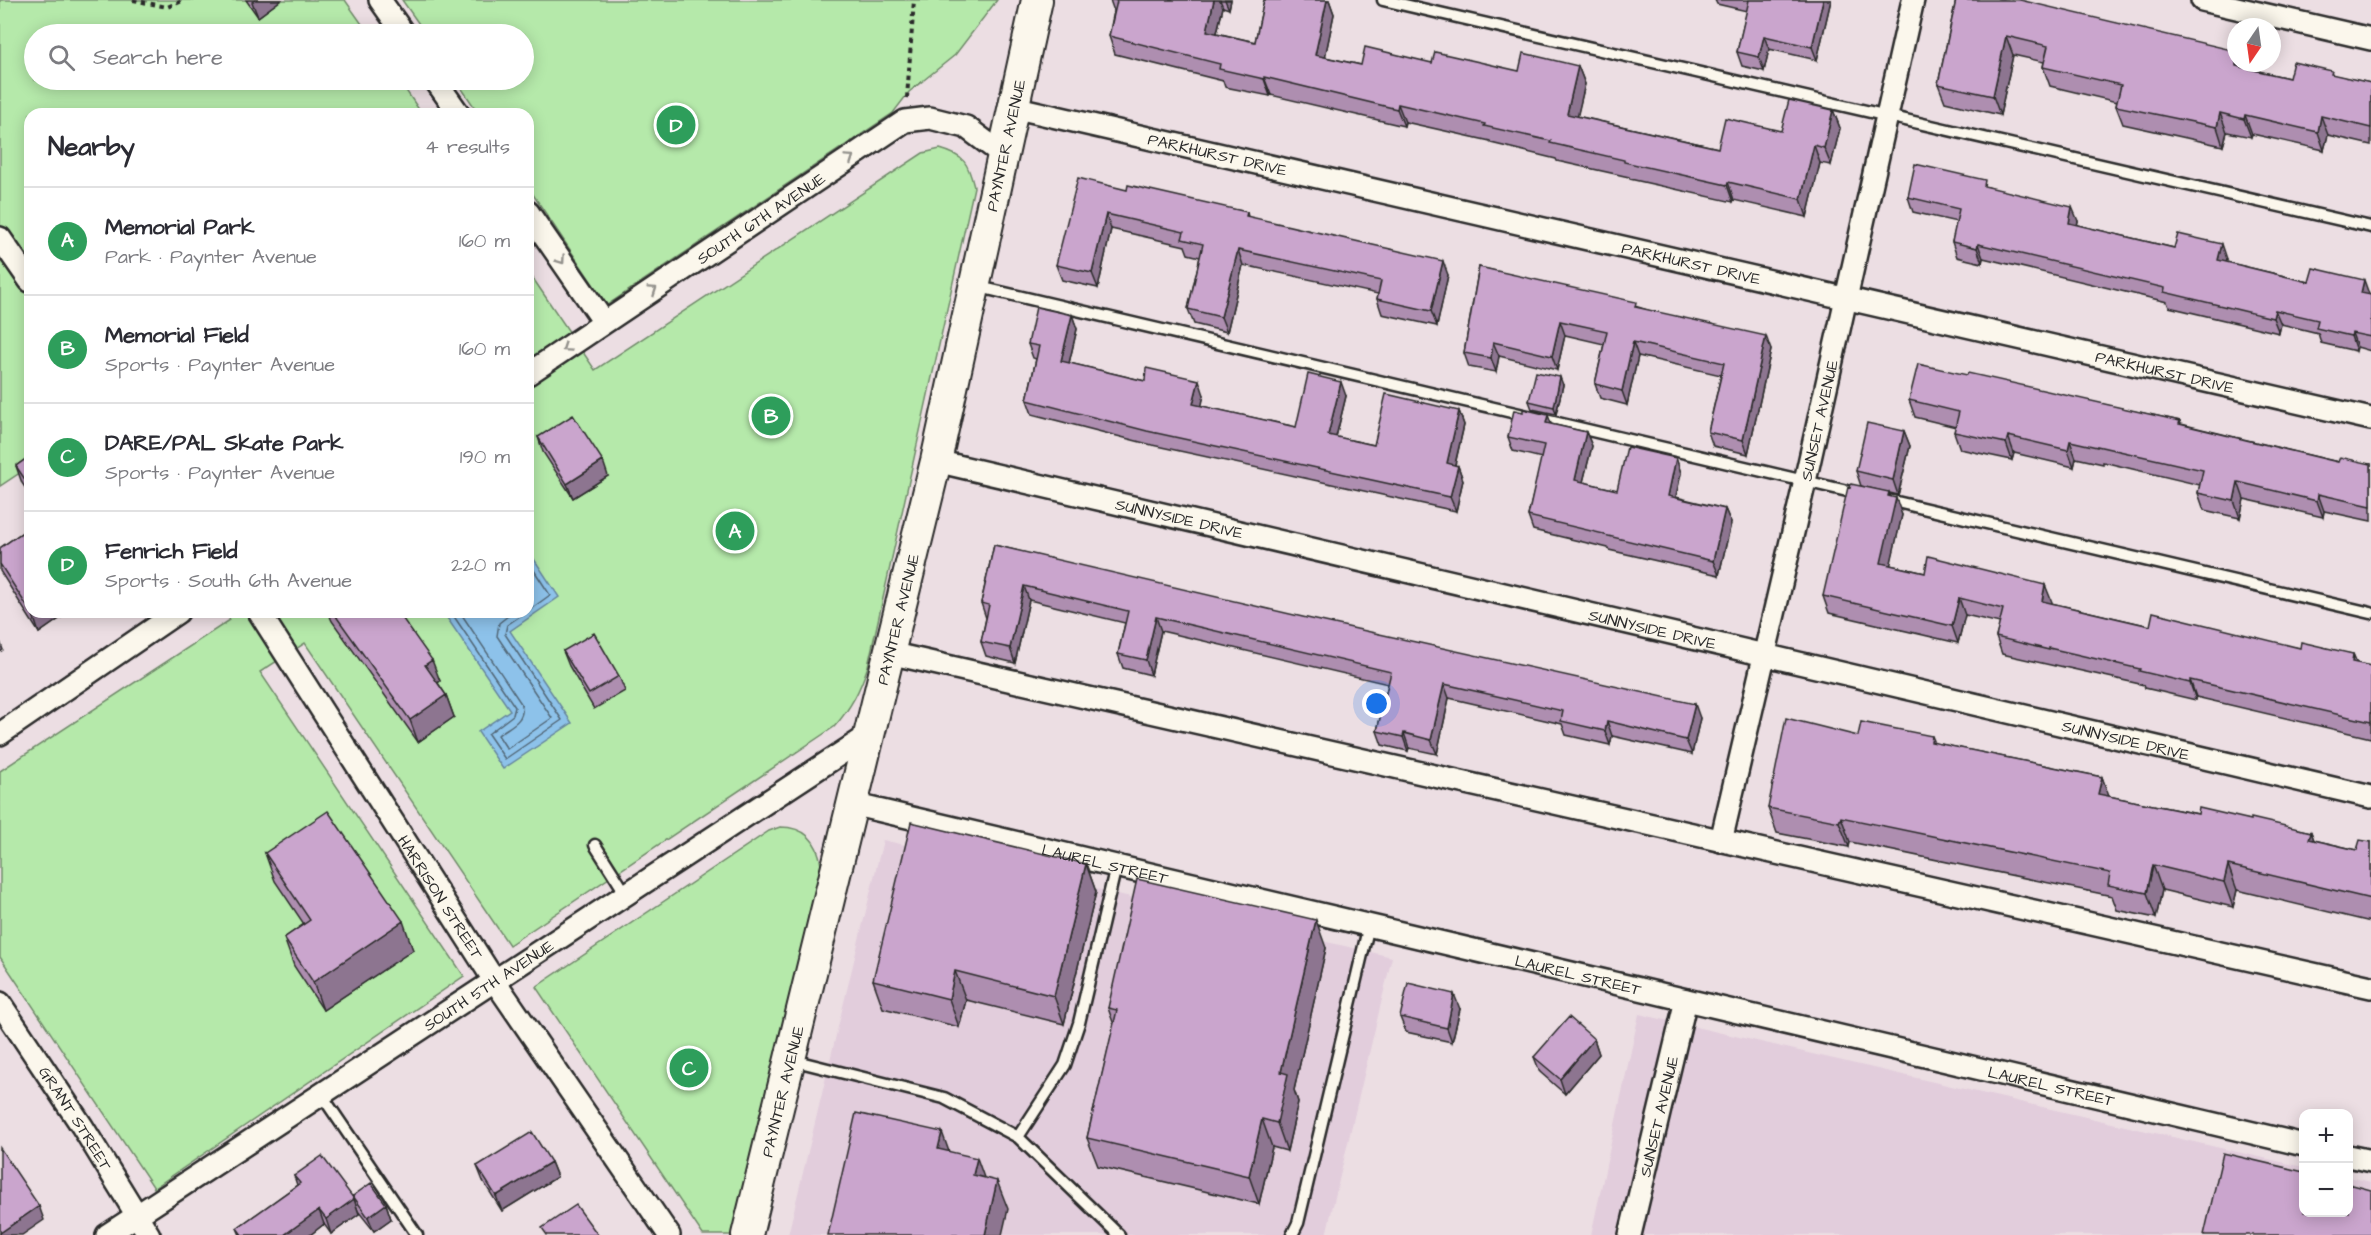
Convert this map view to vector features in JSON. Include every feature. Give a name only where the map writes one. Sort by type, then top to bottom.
[{"type":"street","points":[[380,0],[397,24]]},
{"type":"street","name":"PAYNTER AVENUE","points":[[747,1235],[936,461],[1036,0]]},
{"type":"street","name":"SUNSET AVENUE","points":[[1720,841],[1805,481],[1913,0]]},
{"type":"street","points":[[2202,0],[2371,39]]},
{"type":"street","points":[[442,90],[455,108]]},
{"type":"street","name":"PARKHURST DRIVE","points":[[1012,107],[2371,419]]},
{"type":"street","name":"SOUTH 6TH AVENUE","points":[[534,370],[905,122],[930,118],[966,127],[1002,154]]},
{"type":"street","points":[[534,221],[604,322]]},
{"type":"street","points":[[0,238],[24,272]]},
{"type":"street","name":"SUNNYSIDE DRIVE","points":[[936,461],[2371,797]]},
{"type":"street","points":[[0,734],[168,618]]},
{"type":"street","name":"HARRISON STREET","points":[[264,618],[494,980],[669,1235]]},
{"type":"street","points":[[889,653],[2371,987]]},
{"type":"street","name":"SOUTH 5TH AVENUE","points":[[107,1235],[869,735]]},
{"type":"street","name":"LAUREL STREET","points":[[852,804],[2299,1144]]},
{"type":"street","name":"SUNSET AVENUE","points":[[1630,1235],[1686,1000]]},
{"type":"street","name":"GRANT STREET","points":[[0,1003],[82,1126],[148,1235]]},
{"type":"street","points":[[2353,1157],[2371,1161]]},
{"type":"lane","points":[[1383,0],[2371,227]]},
{"type":"lane","points":[[975,286],[2371,614]]},
{"type":"lane","points":[[595,845],[626,894]]},
{"type":"lane","points":[[1018,1137],[1065,1065],[1079,1023],[1116,866]]},
{"type":"lane","points":[[1292,1235],[1301,1211],[1369,925]]},
{"type":"lane","points":[[789,1059],[944,1098],[1018,1137],[1119,1235]]},
{"type":"lane","points":[[321,1094],[417,1235]]},
{"type":"path","points":[[133,0],[168,7],[185,0]]},
{"type":"path","points":[[905,122],[914,0]]},
{"type":"shaded area","points":[[883,840],[1392,957],[1326,1235],[788,1235]]},
{"type":"shaded area","points":[[1639,1014],[2299,1166],[2299,1217],[2353,1217],[2353,1178],[2371,1182],[2371,1235],[1591,1235]]},
{"type":"green space","points":[[0,0],[345,0],[362,24],[24,24],[24,90],[406,90],[418,108],[24,108],[24,470],[0,486]]},
{"type":"green space","points":[[402,0],[997,0],[955,55],[909,92],[893,113],[607,305],[534,196],[534,108],[475,108],[463,90],[534,90],[534,24],[419,24]]},
{"type":"green space","points":[[940,149],[960,158],[970,172],[974,187],[868,666],[862,683],[840,720],[834,727],[509,945],[305,643],[260,672],[464,976],[154,1188],[0,957],[0,771],[230,620],[229,618],[534,618],[534,280],[595,370],[923,153]]},
{"type":"green space","points":[[780,827],[797,830],[809,837],[817,849],[821,865],[733,1235],[703,1235],[536,987],[769,831]]},
{"type":"water","points":[[534,559],[559,597],[534,614]]},
{"type":"water","points":[[447,618],[529,618],[510,631],[572,723],[503,769],[478,732],[510,710]]},
{"type":"building","points":[[1114,0],[1214,0],[1207,31],[1255,42],[1264,0],[1327,0],[1315,55],[1361,65],[1365,47],[1432,63],[1435,52],[1519,71],[1523,53],[1578,66],[1567,114],[1718,148],[1725,118],[1781,131],[1789,100],[1833,110],[1824,148],[1814,145],[1801,199],[1624,162],[1624,160],[1550,143],[1551,141],[1484,126],[1485,124],[1398,104],[1397,109],[1264,77],[1264,79],[1219,69],[1220,64],[1109,36],[1117,1]]},
{"type":"building","points":[[1749,0],[1823,0],[1812,47],[1764,36],[1759,57],[1737,52]]},
{"type":"building","points":[[1956,0],[2020,0],[2227,49],[2227,72],[2262,72],[2289,78],[2293,62],[2371,83],[2371,128],[2321,116],[2318,132],[2245,115],[2244,119],[2220,113],[2217,127],[2116,106],[2121,85],[2043,67],[2048,46],[2006,36],[1993,96],[1938,84]]},
{"type":"building","points":[[1915,164],[1985,180],[1984,186],[2072,207],[2069,223],[2174,248],[2178,234],[2222,244],[2218,260],[2309,282],[2313,268],[2364,280],[2361,293],[2371,295],[2371,337],[2352,333],[2351,336],[2316,328],[2318,320],[2275,310],[2273,318],[2164,292],[2165,288],[1978,244],[1977,248],[1952,242],[1959,209],[1908,197]]},
{"type":"building","points":[[1078,178],[1127,190],[1128,185],[1247,212],[1246,216],[1443,261],[1431,311],[1377,299],[1381,281],[1238,250],[1221,317],[1188,309],[1203,244],[1182,239],[1184,232],[1106,214],[1092,273],[1056,265]]},
{"type":"building","points":[[1479,267],[1636,302],[1635,307],[1766,336],[1743,440],[1708,432],[1724,363],[1633,342],[1622,391],[1595,384],[1607,331],[1560,321],[1552,356],[1493,342],[1491,358],[1464,353]]},
{"type":"building","points":[[1036,307],[1072,315],[1061,361],[1145,381],[1146,368],[1199,380],[1193,404],[1296,427],[1308,374],[1341,382],[1328,435],[1374,445],[1386,394],[1459,411],[1447,463],[1458,466],[1450,497],[1147,431],[1027,400],[1039,346],[1028,344]]},
{"type":"building","points":[[1918,364],[1967,375],[1968,373],[2180,421],[2179,424],[2338,462],[2340,457],[2371,464],[2371,506],[2318,494],[2317,501],[2238,482],[2234,501],[2198,493],[2203,470],[2070,441],[2068,450],[2008,436],[2006,443],[1954,432],[1959,412],[1909,400]]},
{"type":"building","points":[[1536,372],[1560,377],[1554,407],[1529,401]]},
{"type":"building","points":[[1523,409],[1548,415],[1546,423],[1586,432],[1575,480],[1617,490],[1627,447],[1676,458],[1668,496],[1725,509],[1713,561],[1528,516],[1544,445],[1508,437],[1514,410],[1523,412]]},
{"type":"building","points":[[573,415],[603,461],[567,484],[538,437]]},
{"type":"building","points":[[1867,423],[1904,431],[1893,480],[1856,471]]},
{"type":"building","points":[[24,460],[24,478],[16,466]]},
{"type":"building","points":[[1851,484],[1889,492],[1888,496],[1896,498],[1881,563],[1925,573],[1928,556],[2045,585],[2042,601],[2150,626],[2153,612],[2300,648],[2301,642],[2353,654],[2352,662],[2371,666],[2371,722],[2190,680],[2190,683],[2139,671],[2140,669],[1996,637],[2003,609],[1959,598],[1952,626],[1823,596],[1848,487],[1850,488]]},
{"type":"building","points":[[24,531],[24,602],[0,564],[0,548]]},
{"type":"building","points":[[994,545],[1307,618],[1695,704],[1686,740],[1607,721],[1605,731],[1561,721],[1563,711],[1444,684],[1431,740],[1404,733],[1403,737],[1377,731],[1391,672],[1156,617],[1146,660],[1118,654],[1128,611],[1024,586],[1010,648],[981,642],[989,605],[981,603]]},
{"type":"building","points":[[337,618],[402,618],[432,660],[425,665],[446,695],[410,720]]},
{"type":"building","points":[[594,633],[619,676],[589,694],[563,651]]},
{"type":"building","points":[[1786,718],[1858,736],[1861,722],[1932,736],[1931,742],[2102,777],[2098,794],[2198,814],[2199,808],[2251,820],[2251,818],[2311,832],[2309,839],[2357,850],[2360,840],[2371,842],[2371,899],[2228,865],[2224,882],[2153,865],[2147,893],[2108,885],[2110,873],[1841,817],[1839,822],[1768,808]]},
{"type":"building","points":[[328,811],[403,921],[313,982],[284,938],[310,920],[265,853]]},
{"type":"building","points":[[911,822],[1086,864],[1054,996],[955,971],[949,999],[873,980]]},
{"type":"building","points":[[1137,879],[1316,920],[1281,1072],[1288,1074],[1277,1123],[1262,1119],[1249,1176],[1087,1138],[1117,1010],[1108,1008]]},
{"type":"building","points":[[1408,983],[1454,994],[1447,1028],[1400,1017]]},
{"type":"building","points":[[1569,1017],[1594,1039],[1560,1079],[1534,1057]]},
{"type":"building","points":[[856,1113],[942,1132],[938,1149],[977,1158],[973,1175],[997,1181],[985,1235],[828,1235]]},
{"type":"building","points":[[532,1132],[551,1162],[496,1196],[477,1166]]},
{"type":"building","points":[[0,1148],[39,1206],[0,1233]]},
{"type":"building","points":[[2223,1153],[2299,1171],[2299,1217],[2353,1217],[2353,1185],[2371,1190],[2371,1235],[2204,1235]]},
{"type":"building","points":[[322,1156],[354,1199],[326,1219],[319,1210],[284,1235],[242,1235],[237,1228],[300,1183],[294,1176]]},
{"type":"building","points":[[371,1183],[386,1204],[368,1217],[353,1196]]},
{"type":"building","points":[[576,1205],[598,1235],[547,1235],[542,1228]]},
{"type":"place","name":"Fenrich Field","points":[[676,125]]},
{"type":"place","name":"Memorial Field","points":[[771,416]]},
{"type":"place","name":"Memorial Park","points":[[735,531]]},
{"type":"place","name":"DARE/PAL Skate Park","points":[[689,1068]]}]
